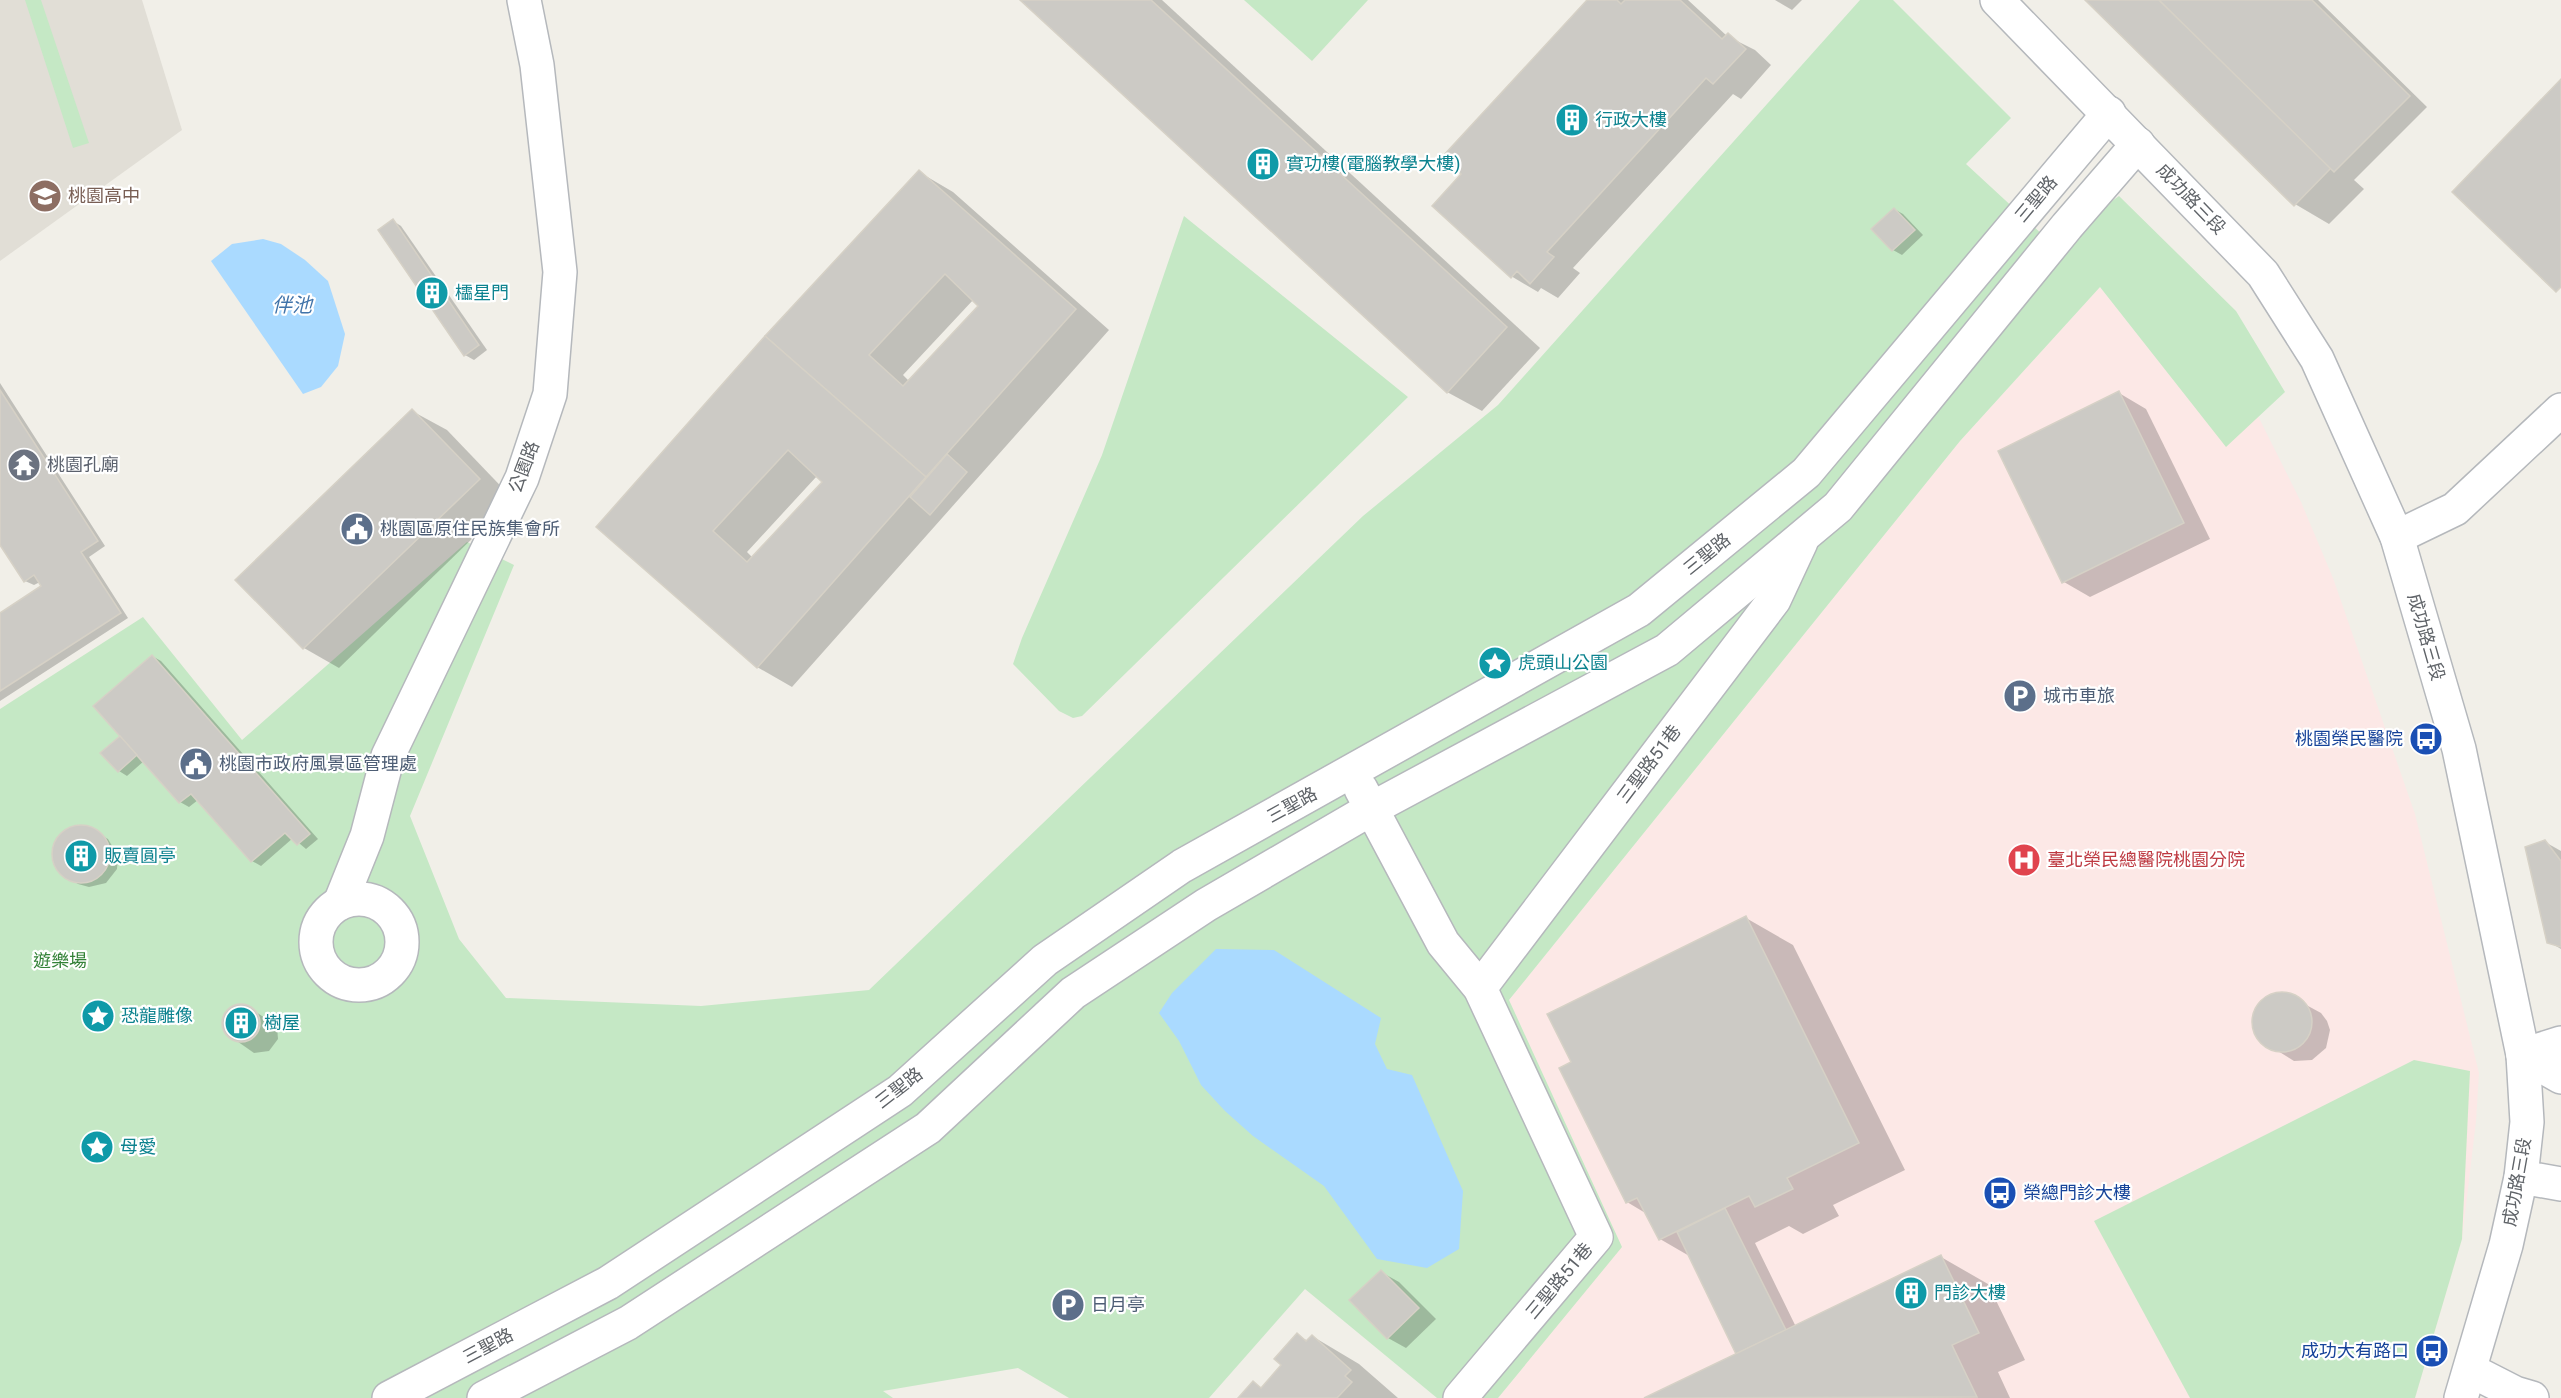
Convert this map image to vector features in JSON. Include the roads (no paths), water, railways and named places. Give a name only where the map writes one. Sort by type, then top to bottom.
[{"type":"street","name":"公園路","points":[[340,903],[367,836],[388,756],[522,478],[550,394],[560,272],[537,65],[524,0]]},
{"type":"street","name":"成功路三段","points":[[1997,0],[2263,274],[2317,358],[2397,537],[2459,749],[2523,1054],[2527,1122],[2522,1177],[2506,1245],[2466,1384]]},
{"type":"street","name":"三聖路","points":[[389,1398],[618,1277],[900,1092],[1045,960],[1182,866],[1639,610],[1806,473],[2109,113]]},
{"type":"street","points":[[484,1398],[628,1323],[928,1128],[1073,993],[1206,905],[1371,809],[1666,650],[1838,507],[2067,226],[2138,144]]},
{"type":"street","points":[[2397,537],[2455,509],[2561,410]]},
{"type":"street","name":"三聖路51巷","points":[[1479,988],[1774,600],[1806,532]]},
{"type":"street","name":"三聖路51巷","points":[[1352,772],[1443,943],[1479,988],[1596,1237],[1460,1398]]},
{"type":"street","points":[[2523,1054],[2561,1043]]},
{"type":"street","points":[[2523,1054],[2561,1077]]},
{"type":"street","points":[[2522,1177],[2561,1184]]},
{"type":"street","points":[[2466,1384],[2532,1398]]},
{"type":"water","name":"伴池","points":[[263,239],[281,244],[305,260],[328,281],[345,334],[338,366],[321,387],[303,394],[211,261],[232,244]]},
{"type":"water","points":[[1216,949],[1274,950],[1381,1018],[1375,1044],[1387,1069],[1412,1075],[1463,1191],[1459,1249],[1427,1268],[1377,1259],[1324,1186],[1253,1136],[1201,1085],[1179,1041],[1159,1013],[1172,993]]},
{"type":"place","name":"行政大樓","points":[[1572,120]]},
{"type":"place","name":"實功樓(電腦教學大樓)","points":[[1263,164]]},
{"type":"place","name":"桃園高中","points":[[45,196]]},
{"type":"place","name":"櫺星門","points":[[432,293]]},
{"type":"place","name":"桃園孔廟","points":[[24,465]]},
{"type":"place","name":"桃園區原住民族集會所","points":[[357,529]]},
{"type":"place","name":"虎頭山公園","points":[[1495,663]]},
{"type":"place","name":"城市車旅","points":[[2020,696]]},
{"type":"place","name":"桃園榮民醫院","points":[[2426,739]]},
{"type":"place","name":"桃園市政府風景區管理處","points":[[196,764]]},
{"type":"place","name":"販賣圓亭","points":[[81,856]]},
{"type":"place","name":"臺北榮民總醫院桃園分院","points":[[2024,860]]},
{"type":"place","name":"恐龍雕像","points":[[98,1016]]},
{"type":"place","name":"樹屋","points":[[241,1023]]},
{"type":"place","name":"母愛","points":[[97,1147]]},
{"type":"place","name":"榮總門診大樓","points":[[2000,1193]]},
{"type":"place","name":"門診大樓","points":[[1911,1293]]},
{"type":"place","name":"日月亭","points":[[1068,1305]]},
{"type":"place","name":"成功大有路口","points":[[2432,1351]]},
{"type":"park label","name":"遊樂場","points":[[60,961]]}]
